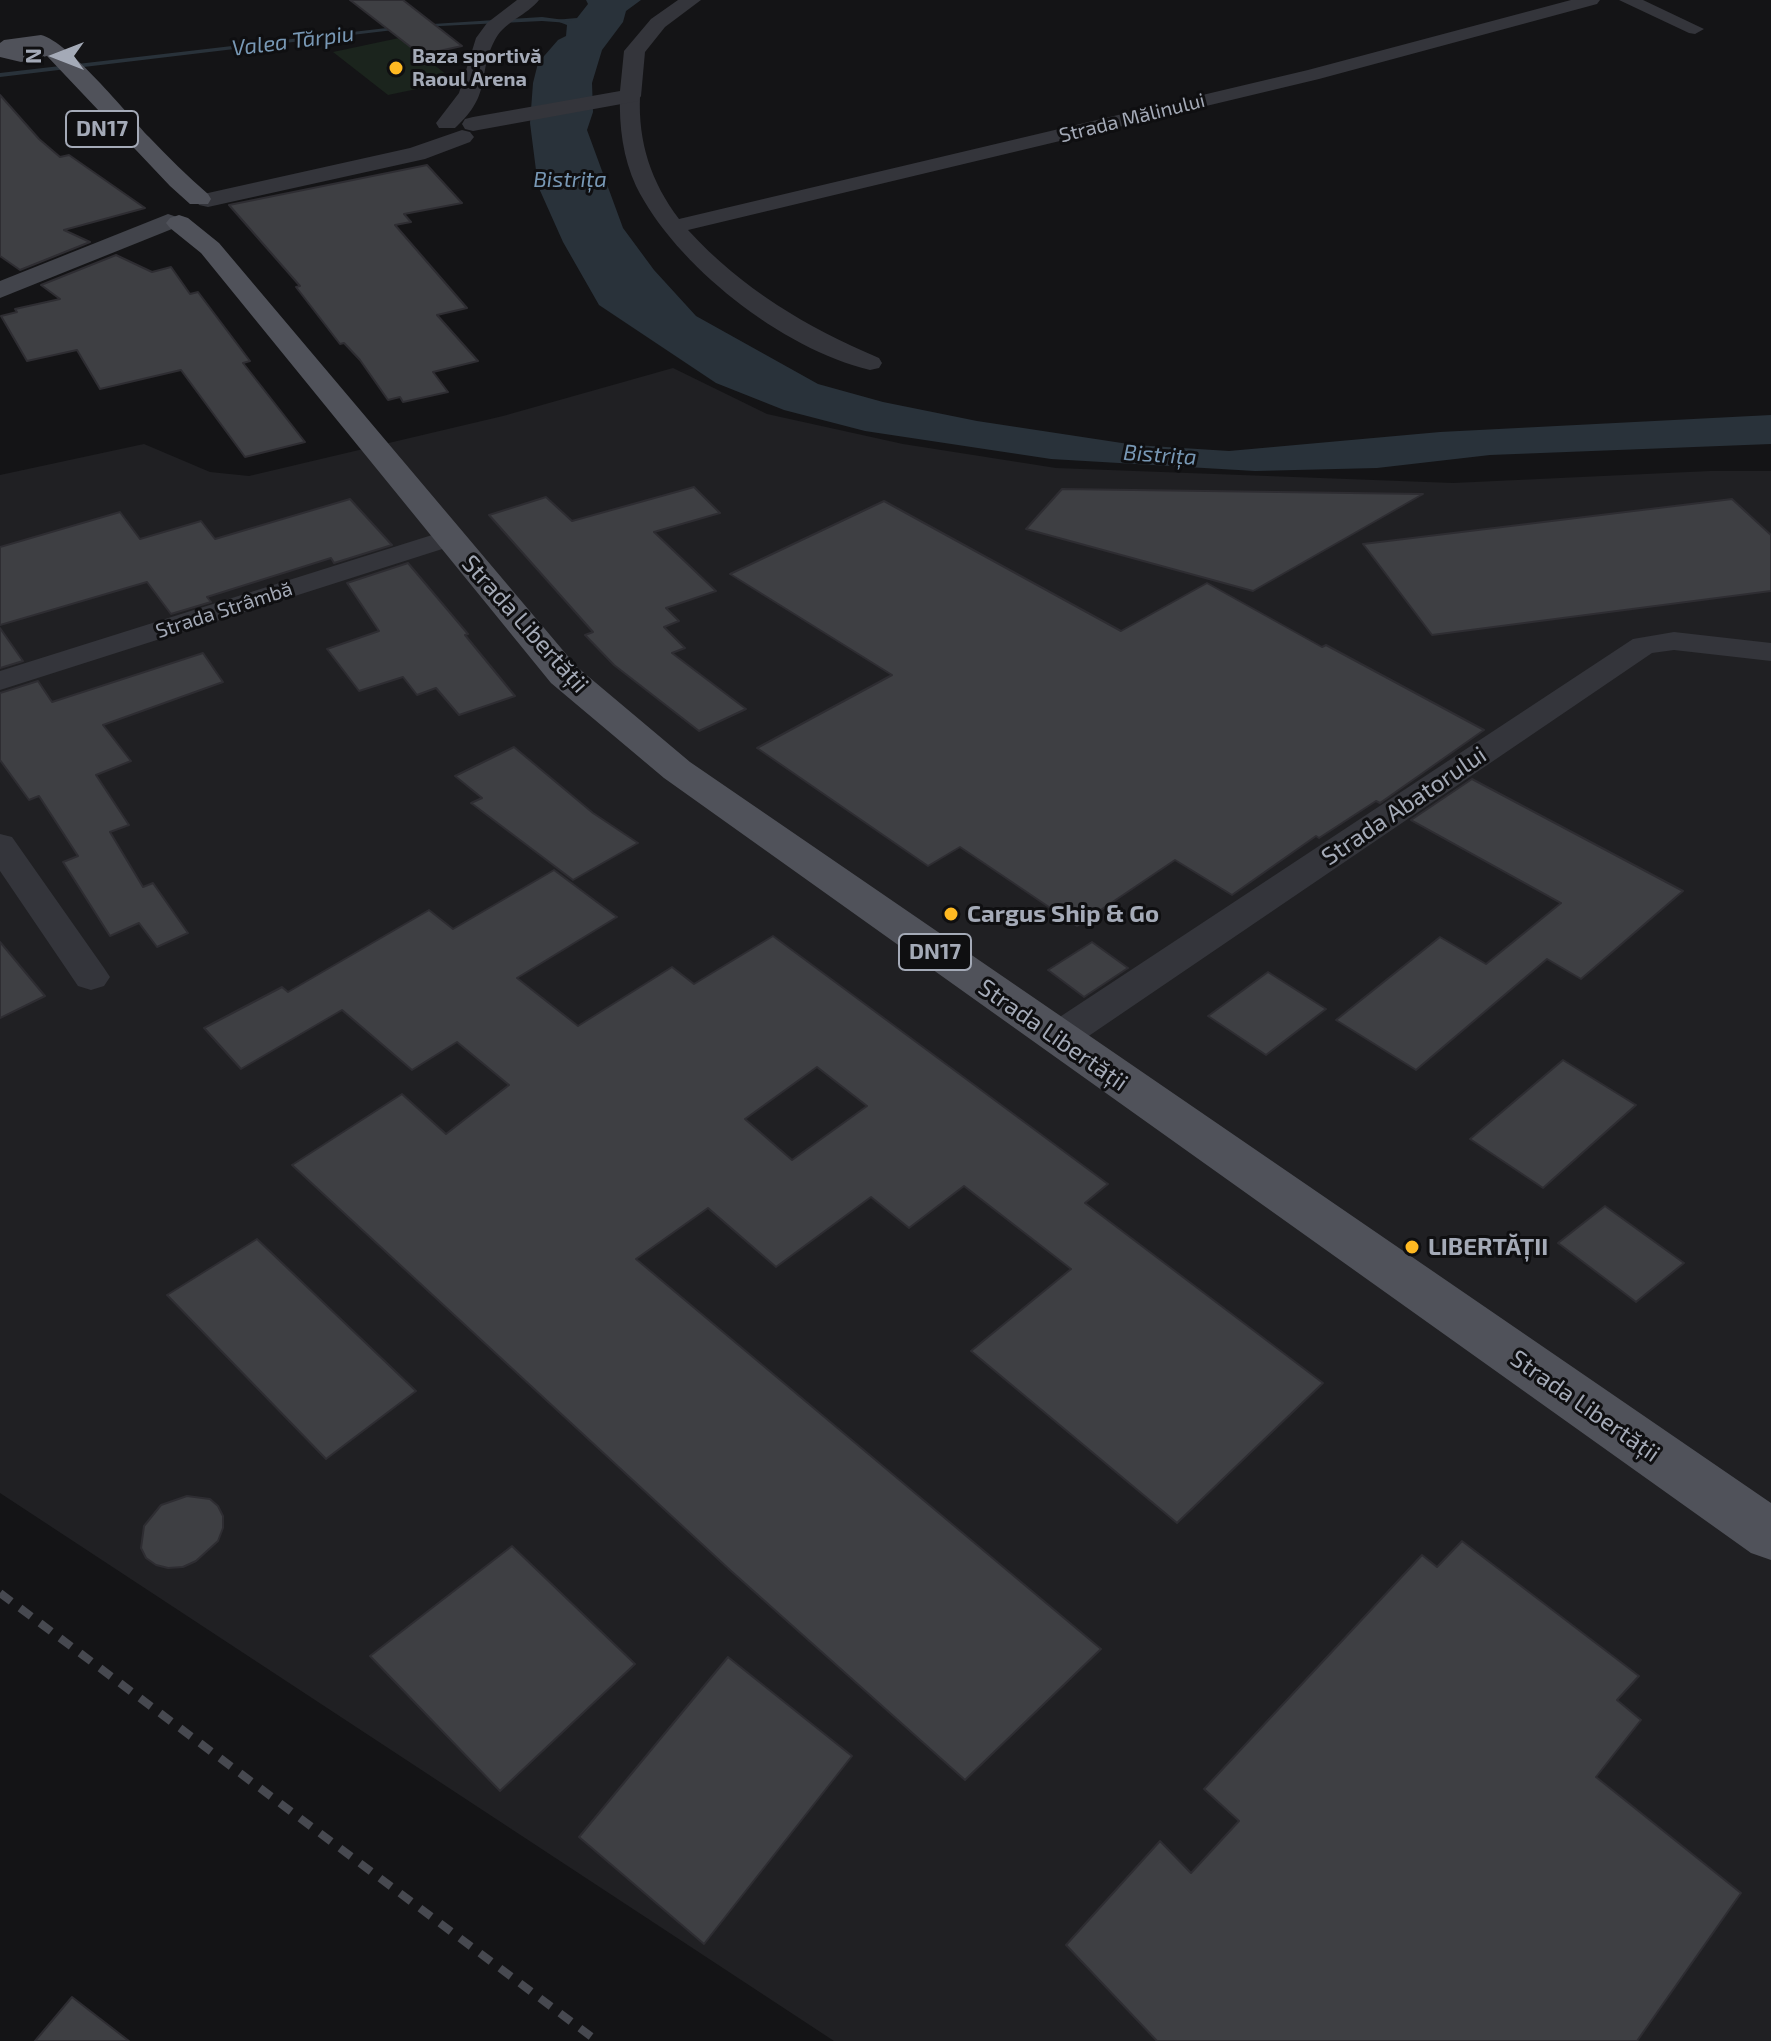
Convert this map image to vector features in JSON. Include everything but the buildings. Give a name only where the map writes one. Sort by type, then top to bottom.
[{"type":"main road","name":"DN17","points":[[21,25],[32,56]]},
{"type":"main road","name":"Strada Libertății","points":[[32,56],[195,213],[448,538],[564,675],[627,730],[677,770],[1057,1038],[1771,1535]]},
{"type":"main road","points":[[0,290],[195,213]]},
{"type":"street","points":[[691,0],[658,23],[635,51],[620,98],[629,114],[647,186],[672,227],[746,297],[801,332],[870,363]]},
{"type":"street","name":"Strada Mălinului","points":[[672,227],[1312,75],[1591,0]]},
{"type":"street","points":[[1628,0],[1695,29]]},
{"type":"street","points":[[470,124],[471,96],[483,47],[495,27],[526,2]]},
{"type":"street","points":[[195,213],[446,145],[470,124],[620,98]]},
{"type":"street","name":"Strada Strâmbă","points":[[0,681],[448,538]]},
{"type":"street","name":"Strada Abatorului","points":[[1057,1038],[1644,645],[1674,641],[1771,652]]},
{"type":"street","points":[[0,845],[91,977]]},
{"type":"shaded area","name":"Baza sportivă Raoul Arena","points":[[399,38],[455,81],[388,95],[333,52]]},
{"type":"shaded area","points":[[673,368],[767,414],[903,444],[1056,468],[1453,483],[1771,471],[1771,2041],[834,2041],[0,1493],[0,475],[144,444],[210,472],[249,476],[503,416]]},
{"type":"water","name":"Bistrița","points":[[586,0],[641,0],[626,11],[623,22],[602,50],[592,83],[593,112],[587,130],[623,228],[654,270],[696,316],[818,384],[883,402],[977,421],[1135,445],[1229,451],[1440,432],[1771,415],[1771,444],[1490,455],[1377,468],[1255,471],[1051,459],[865,431],[784,410],[716,383],[599,305],[563,242],[538,186],[530,123],[533,83],[538,63],[558,40],[566,36],[567,25],[554,20],[577,18],[588,4]]},
{"type":"waterway","name":"Valea Tărpiu","points":[[420,25],[542,19],[569,21]]},
{"type":"waterway","name":"Valea Tărpiu","points":[[0,75],[402,27]]},
{"type":"railway","points":[[0,1593],[597,2041]]},
{"type":"place","name":"Baza sportivă Raoul Arena","points":[[396,68]]},
{"type":"place","name":"Cargus Ship & Go","points":[[951,914]]},
{"type":"place","name":"LIBERTĂȚII","points":[[1412,1247]]}]
